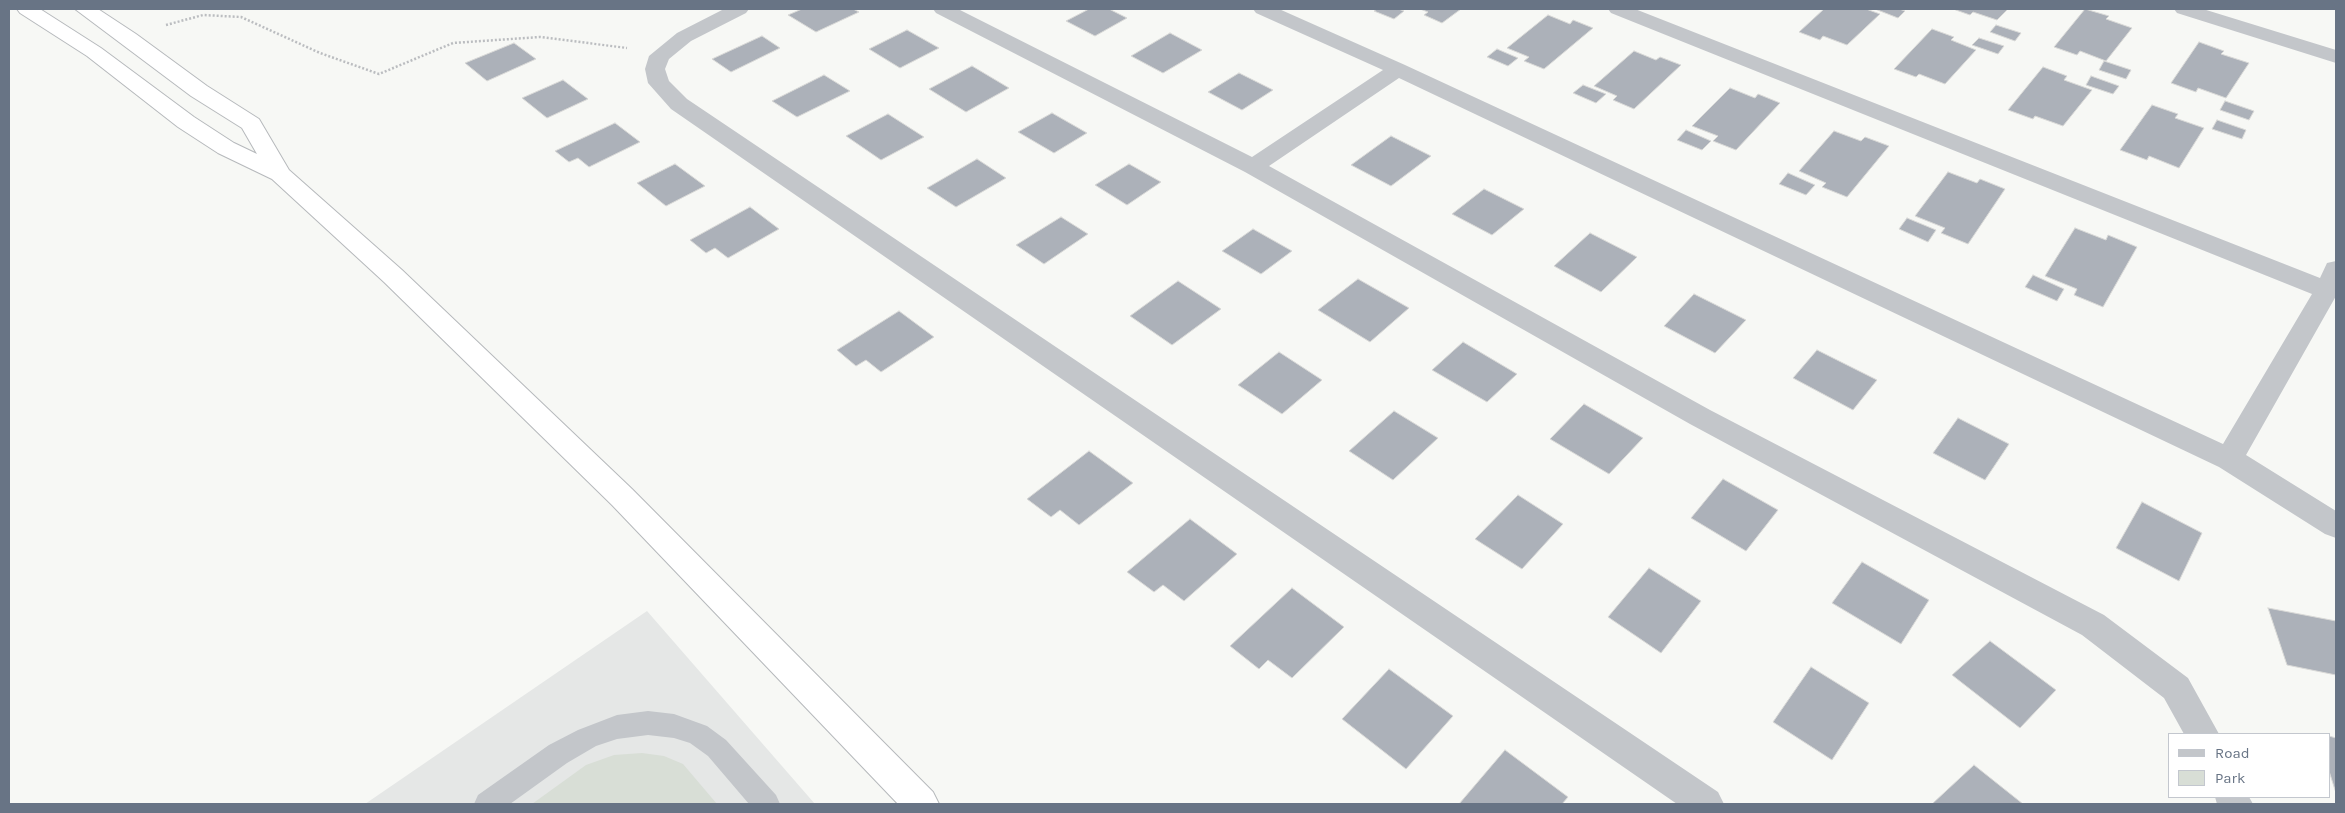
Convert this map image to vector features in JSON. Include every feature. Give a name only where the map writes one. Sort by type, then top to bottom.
[{"type":"highway","points":[[27,9],[94,52],[186,122],[226,148],[280,174],[394,276],[622,497],[743,619],[920,804]]},
{"type":"highway","points":[[85,9],[129,38],[199,91],[251,124],[280,174]]},
{"type":"street","points":[[739,9],[684,37],[659,56],[655,69],[658,83],[679,104],[1706,804]]},
{"type":"street","points":[[943,9],[1253,166],[1700,417],[2093,626],[2176,688],[2201,733]]},
{"type":"street","points":[[1264,9],[1398,69],[2229,460],[2336,526]]},
{"type":"street","points":[[1618,9],[2332,280],[2229,460]]},
{"type":"street","points":[[2184,9],[2336,57]]},
{"type":"street","points":[[1253,166],[1398,69]]},
{"type":"lane","points":[[488,804],[558,754],[587,738],[618,727],[648,723],[674,726],[690,732],[717,748],[766,804]]},
{"type":"path","points":[[129,38],[168,24],[203,15],[241,17],[320,53],[379,74],[452,43],[540,36],[617,46],[659,56]]},
{"type":"shaded area","points":[[647,611],[815,804],[365,804]]},
{"type":"green space","points":[[642,753],[664,756],[683,764],[717,804],[532,804],[586,765],[614,755]]},
{"type":"building","points":[[802,9],[853,9],[859,12],[816,32],[788,15]]},
{"type":"building","points":[[1089,9],[1109,9],[1127,18],[1095,36],[1066,21]]},
{"type":"building","points":[[1377,9],[1398,9],[1404,11],[1394,19],[1374,11]]},
{"type":"building","points":[[1420,9],[1461,9],[1442,23],[1424,15],[1428,12]]},
{"type":"building","points":[[1824,9],[1866,9],[1880,14],[1847,45],[1823,36],[1820,40],[1799,32]]},
{"type":"building","points":[[1875,9],[1899,9],[1905,11],[1898,18]]},
{"type":"building","points":[[1953,9],[2008,9],[1997,20],[1973,12],[1970,15]]},
{"type":"building","points":[[2085,9],[2109,16],[2106,19],[2132,28],[2106,61],[2080,51],[2077,55],[2054,47]]},
{"type":"building","points":[[1548,15],[1570,24],[1573,20],[1593,28],[1544,69],[1524,61],[1529,57],[1507,48]]},
{"type":"building","points":[[1996,25],[2021,33],[2015,41],[1990,32]]},
{"type":"building","points":[[1932,29],[1954,37],[1951,40],[1976,50],[1945,84],[1919,74],[1916,77],[1894,69]]},
{"type":"building","points":[[907,30],[939,48],[900,68],[869,49]]},
{"type":"building","points":[[1170,33],[1202,50],[1163,73],[1131,56]]},
{"type":"building","points":[[762,36],[780,48],[731,72],[712,59]]},
{"type":"building","points":[[1979,38],[2004,46],[1998,54],[1972,45]]},
{"type":"building","points":[[2199,42],[2224,51],[2221,54],[2249,63],[2226,98],[2198,88],[2196,92],[2171,83]]},
{"type":"building","points":[[514,43],[536,59],[487,81],[465,63]]},
{"type":"building","points":[[1497,49],[1518,58],[1508,66],[1487,57]]},
{"type":"building","points":[[1634,51],[1656,60],[1660,57],[1681,65],[1634,109],[1613,100],[1617,96],[1594,86]]},
{"type":"building","points":[[2104,61],[2131,70],[2126,79],[2099,70]]},
{"type":"building","points":[[972,66],[1009,88],[966,112],[929,89]]},
{"type":"building","points":[[2043,67],[2067,76],[2064,80],[2092,90],[2063,126],[2035,116],[2033,119],[2008,110]]},
{"type":"building","points":[[1239,73],[1273,90],[1242,110],[1208,92]]},
{"type":"building","points":[[824,75],[850,91],[797,117],[772,101]]},
{"type":"building","points":[[2091,76],[2119,86],[2113,94],[2086,85]]},
{"type":"building","points":[[563,80],[588,99],[547,118],[522,98]]},
{"type":"building","points":[[1583,85],[1606,94],[1596,103],[1573,93]]},
{"type":"building","points":[[1730,88],[1755,98],[1758,94],[1780,103],[1736,150],[1713,141],[1718,136],[1692,126]]},
{"type":"building","points":[[2225,101],[2254,111],[2249,120],[2220,110]]},
{"type":"building","points":[[2152,105],[2178,114],[2175,118],[2204,128],[2179,168],[2149,156],[2147,160],[2120,150]]},
{"type":"building","points":[[1052,113],[1087,133],[1054,153],[1018,132]]},
{"type":"building","points":[[888,114],[924,137],[881,160],[846,136]]},
{"type":"building","points":[[2217,120],[2246,130],[2242,139],[2212,129]]},
{"type":"building","points":[[615,123],[640,142],[589,167],[578,158],[569,162],[555,151]]},
{"type":"building","points":[[1686,130],[1711,141],[1702,150],[1677,140]]},
{"type":"building","points":[[1834,131],[1861,141],[1865,137],[1889,146],[1847,197],[1822,187],[1826,183],[1799,171]]},
{"type":"building","points":[[1391,136],[1431,156],[1391,186],[1351,165]]},
{"type":"building","points":[[977,159],[1006,178],[956,207],[927,188]]},
{"type":"building","points":[[675,164],[705,186],[666,206],[637,183]]},
{"type":"building","points":[[1129,164],[1161,182],[1127,205],[1095,185]]},
{"type":"building","points":[[1948,172],[1977,183],[1980,179],[2005,189],[1968,244],[1941,233],[1945,228],[1915,216]]},
{"type":"building","points":[[1788,173],[1815,185],[1806,195],[1779,184]]},
{"type":"building","points":[[1484,189],[1524,209],[1492,235],[1452,214]]},
{"type":"building","points":[[750,207],[779,229],[728,258],[715,248],[706,253],[690,240]]},
{"type":"building","points":[[1061,217],[1088,234],[1044,264],[1016,245]]},
{"type":"building","points":[[1907,218],[1936,230],[1928,242],[1899,229]]},
{"type":"building","points":[[2075,228],[2106,240],[2108,235],[2137,247],[2103,307],[2074,295],[2077,289],[2045,276]]},
{"type":"building","points":[[1253,229],[1292,251],[1261,274],[1222,251]]},
{"type":"building","points":[[1590,233],[1637,257],[1601,292],[1554,266]]},
{"type":"building","points":[[2033,275],[2064,289],[2057,301],[2025,287]]},
{"type":"building","points":[[1358,279],[1409,308],[1370,342],[1318,310]]},
{"type":"building","points":[[1178,281],[1221,309],[1172,345],[1130,316]]},
{"type":"building","points":[[1694,294],[1746,320],[1715,353],[1664,326]]},
{"type":"building","points":[[899,311],[934,337],[881,372],[866,360],[856,366],[837,350]]},
{"type":"building","points":[[1463,342],[1517,374],[1487,402],[1432,370]]},
{"type":"building","points":[[1817,350],[1877,380],[1853,410],[1793,378]]},
{"type":"building","points":[[1279,352],[1322,380],[1282,414],[1238,385]]},
{"type":"building","points":[[1584,404],[1643,438],[1609,474],[1550,439]]},
{"type":"building","points":[[1394,411],[1438,438],[1393,480],[1349,451]]},
{"type":"building","points":[[1958,418],[2009,444],[1985,480],[1933,453]]},
{"type":"building","points":[[1089,451],[1133,483],[1079,525],[1060,510],[1051,517],[1027,499]]},
{"type":"building","points":[[1723,479],[1778,510],[1746,551],[1691,518]]},
{"type":"building","points":[[1518,495],[1563,524],[1522,569],[1475,539]]},
{"type":"building","points":[[2142,502],[2202,533],[2179,581],[2116,548]]},
{"type":"building","points":[[1190,519],[1237,554],[1184,601],[1163,585],[1154,592],[1127,572]]},
{"type":"building","points":[[1862,562],[1929,600],[1901,644],[1832,603]]},
{"type":"building","points":[[1649,568],[1701,601],[1661,653],[1608,617]]},
{"type":"building","points":[[1292,588],[1344,627],[1292,678],[1268,660],[1259,669],[1230,646]]},
{"type":"building","points":[[2268,608],[2336,621],[2336,675],[2287,665]]},
{"type":"building","points":[[1990,641],[2056,690],[2020,728],[1952,675]]},
{"type":"building","points":[[1811,667],[1869,703],[1832,760],[1773,722]]},
{"type":"building","points":[[1389,669],[1453,716],[1406,769],[1342,719]]},
{"type":"building","points":[[2330,736],[2336,738],[2336,793],[2330,774]]},
{"type":"building","points":[[1505,750],[1568,797],[1562,804],[1459,804]]},
{"type":"building","points":[[1974,765],[2023,804],[1932,804]]}]
